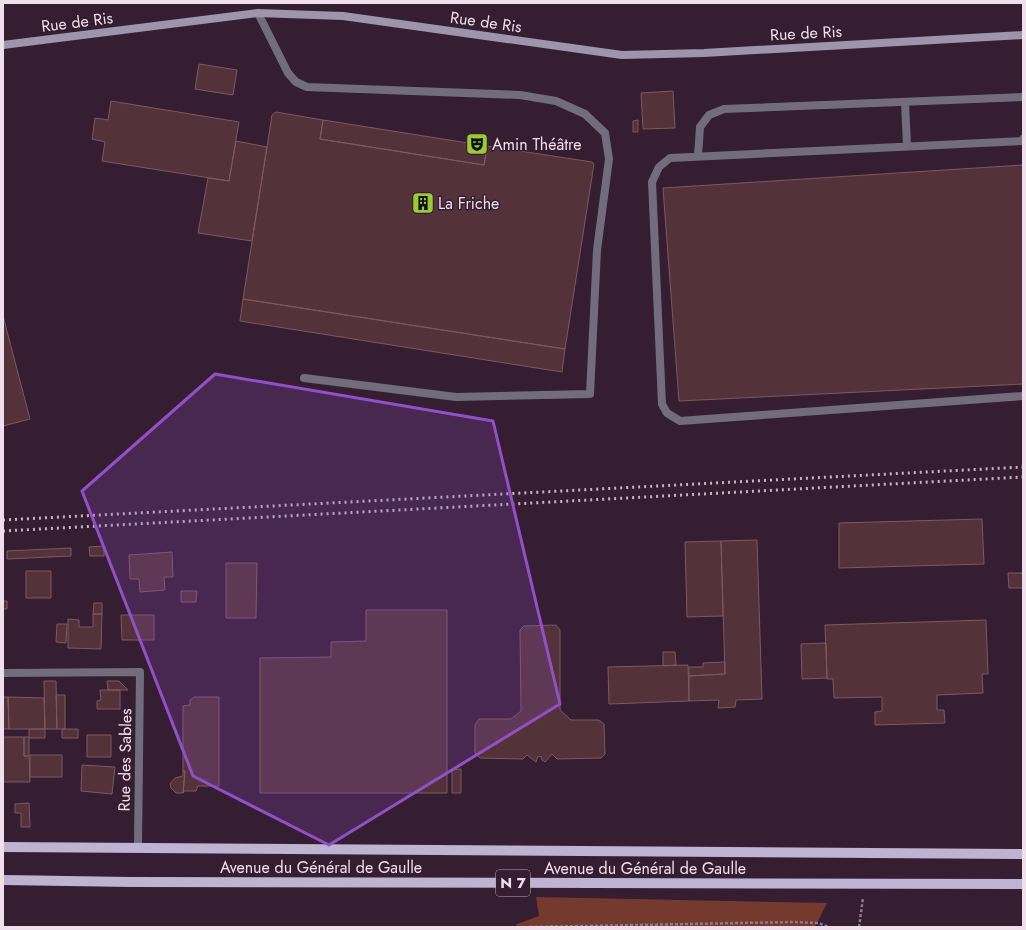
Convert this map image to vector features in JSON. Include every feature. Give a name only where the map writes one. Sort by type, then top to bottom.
[{"type":"main road","name":"Rue de Ris","points":[[3,45],[258,13],[343,16],[622,55],[704,53],[1023,35]]},
{"type":"main road","name":"Avenue du Général de Gaulle","points":[[3,847],[1023,854]]},
{"type":"main road","name":"Avenue du Général de Gaulle","points":[[3,880],[146,882],[1023,884]]},
{"type":"street","points":[[258,13],[288,73],[296,82],[308,88],[520,95],[556,101],[586,114],[605,133],[609,158],[597,250],[590,394],[456,397],[304,378]]},
{"type":"street","points":[[698,156],[700,127],[709,115],[724,109],[1023,97]]},
{"type":"street","points":[[905,102],[907,146]]},
{"type":"street","points":[[1023,139],[670,158],[659,167],[652,182],[662,404],[667,413],[680,421],[1023,396]]},
{"type":"street","name":"Rue des Sables","points":[[3,672],[140,672],[138,848]]},
{"type":"path","points":[[859,927],[865,883]]},
{"type":"path","points":[[530,927],[794,922],[818,923],[829,927]]},
{"type":"highlighted area","points":[[215,374],[493,421],[560,704],[329,845],[193,776],[82,491]]},
{"type":"shaded area","points":[[536,897],[827,903],[815,927],[516,927],[517,924],[539,916]]},
{"type":"building","points":[[199,64],[237,70],[233,95],[195,89]]},
{"type":"building","points":[[673,91],[675,128],[643,129],[641,93]]},
{"type":"building","points":[[111,101],[239,122],[229,181],[102,161],[105,142],[92,139],[95,118],[108,120]]},
{"type":"building","name":"La Friche","points":[[276,112],[323,120],[320,139],[484,165],[487,146],[592,162],[594,164],[565,349],[243,299],[272,115]]},
{"type":"building","points":[[323,120],[487,146],[484,165],[320,139]]},
{"type":"building","points":[[638,120],[638,132],[633,132],[633,121]]},
{"type":"building","points":[[236,141],[267,147],[252,241],[198,233],[208,178],[229,181]]},
{"type":"building","points":[[1023,165],[1023,384],[679,401],[663,188]]},
{"type":"building","points":[[243,299],[565,349],[562,372],[240,321]]},
{"type":"building","points":[[3,316],[30,419],[3,426]]},
{"type":"building","points":[[982,519],[984,564],[839,568],[839,523]]},
{"type":"building","points":[[757,540],[762,699],[736,700],[735,707],[718,708],[719,700],[689,701],[689,676],[725,674],[721,541]]},
{"type":"building","points":[[721,541],[723,616],[687,617],[685,542]]},
{"type":"building","points":[[104,546],[104,556],[90,556],[89,547]]},
{"type":"building","points":[[71,548],[71,556],[7,559],[7,551]]},
{"type":"building","points":[[172,552],[173,577],[164,577],[165,590],[140,592],[139,579],[130,579],[129,555]]},
{"type":"building","points":[[226,563],[257,563],[256,618],[226,618]]},
{"type":"building","points":[[26,571],[51,571],[51,598],[26,598]]},
{"type":"building","points":[[1008,573],[1023,573],[1023,588],[1009,588]]},
{"type":"building","points":[[181,591],[197,591],[196,602],[181,602]]},
{"type":"building","points":[[3,601],[7,601],[7,609],[3,609]]},
{"type":"building","points":[[94,603],[102,603],[102,614],[93,614]]},
{"type":"building","points":[[366,610],[447,610],[447,793],[260,793],[260,658],[331,657],[331,642],[366,641]]},
{"type":"building","points":[[93,614],[102,614],[101,649],[68,648],[68,619],[79,620],[79,627],[93,627]]},
{"type":"building","points":[[121,615],[154,615],[154,640],[122,640]]},
{"type":"building","points":[[986,620],[988,674],[982,674],[983,693],[937,695],[937,710],[944,710],[945,723],[875,725],[875,712],[882,711],[882,697],[834,698],[833,679],[827,679],[825,625]]},
{"type":"building","points":[[57,624],[67,624],[66,643],[56,642]]},
{"type":"building","points":[[556,625],[560,630],[560,710],[571,720],[599,720],[604,724],[605,754],[601,758],[557,759],[552,754],[545,762],[541,759],[542,757],[538,756],[536,762],[527,755],[523,759],[480,758],[475,753],[475,725],[479,719],[511,719],[521,711],[520,630],[524,626]]},
{"type":"building","points":[[826,643],[827,678],[802,679],[801,644]]},
{"type":"building","points":[[663,652],[675,652],[676,665],[663,666]]},
{"type":"building","points":[[725,662],[725,674],[689,676],[689,667],[703,667],[703,663]]},
{"type":"building","points":[[688,665],[689,701],[609,704],[608,667]]},
{"type":"building","points":[[44,681],[56,681],[57,729],[45,729]]},
{"type":"building","points":[[107,681],[119,681],[128,690],[108,690]]},
{"type":"building","points":[[100,690],[120,690],[120,709],[97,709],[97,701],[101,700]]},
{"type":"building","points":[[56,695],[65,695],[65,729],[57,729]]},
{"type":"building","points":[[3,697],[8,697],[9,729],[3,729]]},
{"type":"building","points":[[8,697],[44,698],[45,729],[9,729]]},
{"type":"building","points":[[194,697],[219,697],[219,786],[198,786],[196,791],[184,791],[183,793],[185,771],[183,771],[183,706],[190,705],[190,700]]},
{"type":"building","points":[[29,729],[45,729],[45,738],[29,738]]},
{"type":"building","points":[[62,729],[78,729],[78,738],[62,738]]},
{"type":"building","points":[[87,735],[111,735],[111,757],[87,757]]},
{"type":"building","points":[[3,737],[24,737],[24,756],[29,756],[30,782],[3,782]]},
{"type":"building","points":[[24,737],[29,737],[29,756],[24,756]]},
{"type":"building","points":[[30,755],[62,755],[62,777],[30,777]]},
{"type":"building","points":[[82,765],[115,767],[112,794],[81,791]]},
{"type":"building","points":[[461,769],[461,793],[452,793],[452,770]]},
{"type":"building","points":[[183,771],[185,771],[183,793],[176,793],[171,788],[170,784],[175,778],[183,776]]},
{"type":"building","points":[[29,803],[30,827],[21,827],[21,813],[15,813],[15,804]]},
{"type":"railway","points":[[3,520],[1023,467]]},
{"type":"railway","points":[[3,531],[1023,477]]},
{"type":"place","name":"Amin Théâtre","points":[[477,144]]},
{"type":"place","name":"La Friche","points":[[423,203]]}]
